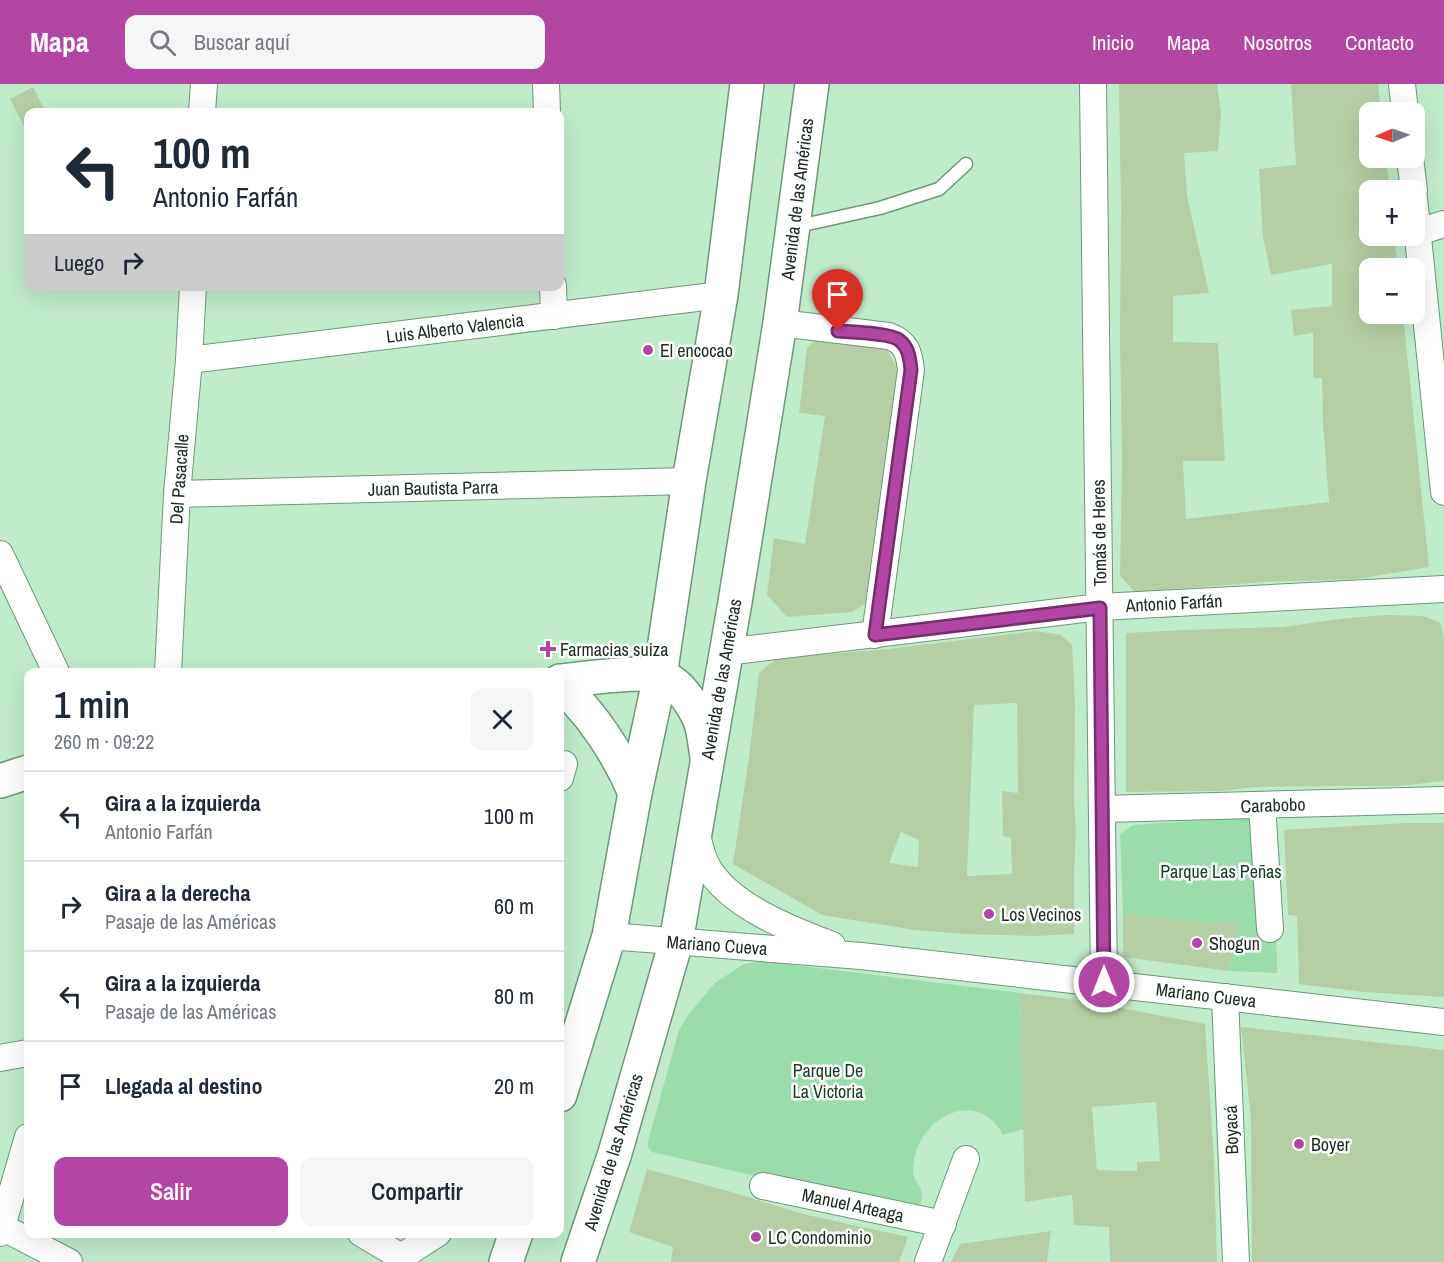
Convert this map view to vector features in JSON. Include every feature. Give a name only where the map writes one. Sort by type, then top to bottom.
[{"type":"main road","points":[[564,1082],[609,936],[635,793],[660,676],[689,481],[721,295],[747,84]]},
{"type":"main road","name":"Avenida de las Américas","points":[[578,1262],[615,1153],[676,942],[780,323],[812,84]]},
{"type":"main road","points":[[564,682],[638,675],[660,676],[677,686],[690,702],[701,722],[707,757]]},
{"type":"main road","points":[[564,686],[599,726],[623,765],[635,793]]},
{"type":"main road","points":[[0,781],[24,773]]},
{"type":"main road","points":[[506,1262],[514,1238]]},
{"type":"street","points":[[202,108],[204,84]]},
{"type":"street","points":[[546,84],[547,108]]},
{"type":"street","name":"Tomás de Heres","points":[[1093,84],[1104,982]]},
{"type":"street","points":[[1402,84],[1404,102]]},
{"type":"street","points":[[1425,230],[1444,224]]},
{"type":"street","points":[[1419,246],[1444,492]]},
{"type":"street","name":"Del Pasacalle","points":[[168,668],[177,494],[193,291]]},
{"type":"street","points":[[553,291],[554,316]]},
{"type":"street","name":"Luis Alberto Valencia","points":[[189,360],[721,295]]},
{"type":"street","points":[[780,323],[890,336],[899,340],[909,356],[911,370],[875,635]]},
{"type":"street","name":"Juan Bautista Parra","points":[[177,494],[689,481]]},
{"type":"street","points":[[0,554],[54,668]]},
{"type":"street","name":"Antonio Farfán","points":[[726,652],[1100,608],[1444,589]]},
{"type":"street","name":"Carabobo","points":[[1102,809],[1444,800]]},
{"type":"street","points":[[1262,806],[1270,929]]},
{"type":"street","name":"Mariano Cueva","points":[[695,826],[701,852],[708,867],[718,881],[750,908],[794,931],[861,956]]},
{"type":"street","name":"Mariano Cueva","points":[[609,936],[861,956],[1444,1022]]},
{"type":"street","name":"Boyacá","points":[[1225,997],[1236,1262]]},
{"type":"street","points":[[0,1058],[24,1054]]},
{"type":"street","points":[[24,1151],[1,1229],[69,1262]]},
{"type":"street","points":[[928,1262],[966,1159]]},
{"type":"street","name":"Manuel Arteaga","points":[[763,1186],[943,1224]]},
{"type":"street","points":[[368,1238],[399,1259],[430,1238]]},
{"type":"lane","points":[[793,227],[880,208],[939,189],[966,164]]},
{"type":"green space","name":"Parque Las Peñas","points":[[1274,815],[1277,973],[1229,971],[1237,925],[1123,914],[1120,834],[1133,825]]},
{"type":"green space","name":"Parque De La Victoria","points":[[762,961],[1020,993],[1024,1129],[1003,1135],[993,1121],[981,1113],[967,1110],[954,1112],[941,1119],[921,1141],[914,1159],[913,1174],[922,1193],[918,1214],[652,1152],[648,1147],[648,1141],[679,1030],[688,1015],[715,983],[744,964]]},
{"type":"building","points":[[1119,84],[1217,84],[1221,113],[1218,151],[1184,153],[1187,196],[1209,293],[1173,296],[1173,342],[1218,343],[1225,461],[1183,461],[1186,519],[1329,502],[1322,378],[1313,378],[1313,333],[1294,336],[1291,310],[1332,306],[1332,264],[1271,275],[1263,237],[1259,169],[1296,165],[1291,84],[1378,84],[1380,102],[1359,102],[1359,168],[1387,168],[1389,180],[1359,180],[1359,246],[1395,246],[1397,258],[1359,258],[1359,324],[1404,324],[1429,567],[1357,579],[1265,582],[1135,592],[1120,576]]},
{"type":"building","points":[[33,87],[44,108],[24,108],[24,127],[10,99]]},
{"type":"building","points":[[818,337],[882,342],[900,372],[865,604],[852,612],[787,617],[767,595],[774,538],[805,544],[825,416],[799,413],[807,348]]},
{"type":"building","points":[[1387,615],[1423,616],[1441,623],[1444,638],[1444,781],[1399,786],[1255,787],[1223,791],[1126,792],[1126,633],[1282,627]]},
{"type":"building","points":[[1036,631],[1061,635],[1072,645],[1076,831],[1074,934],[1037,936],[963,934],[915,930],[822,915],[733,864],[759,673],[777,658],[888,649]],"holes":[[[1017,703],[1018,793],[1002,791],[1003,836],[1011,838],[1012,874],[967,876],[974,705]],[[901,832],[919,840],[918,867],[889,863]]]},
{"type":"building","points":[[1444,823],[1444,997],[1364,992],[1299,984],[1297,916],[1288,915],[1284,830]]},
{"type":"building","points":[[1123,914],[1237,925],[1229,971],[1123,957]]},
{"type":"building","points":[[1020,993],[1084,1001],[1205,1024],[1214,1160],[1217,1262],[1110,1262],[1109,1227],[1074,1225],[1072,1195],[1025,1202]],"holes":[[[1156,1102],[1160,1161],[1137,1162],[1137,1171],[1097,1170],[1092,1107]]]},
{"type":"building","points":[[1241,1027],[1444,1050],[1444,1262],[1252,1262],[1251,1119]]},
{"type":"building","points":[[647,1169],[803,1214],[908,1237],[899,1262],[671,1262],[673,1247],[629,1232]]},
{"type":"building","points":[[1051,1231],[1047,1262],[951,1262],[960,1244]]},
{"type":"place","name":"El encocao","points":[[648,350]]},
{"type":"place","name":"Farmacias suiza","points":[[548,649]]},
{"type":"place","name":"Los Vecinos","points":[[989,914]]},
{"type":"place","name":"Shogun","points":[[1197,943]]},
{"type":"place","name":"Boyer","points":[[1299,1144]]},
{"type":"place","name":"LC Condominio","points":[[756,1237]]},
{"type":"route","points":[[838,331],[890,336],[899,340],[909,356],[911,370],[875,635],[1100,608],[1104,982]]}]
